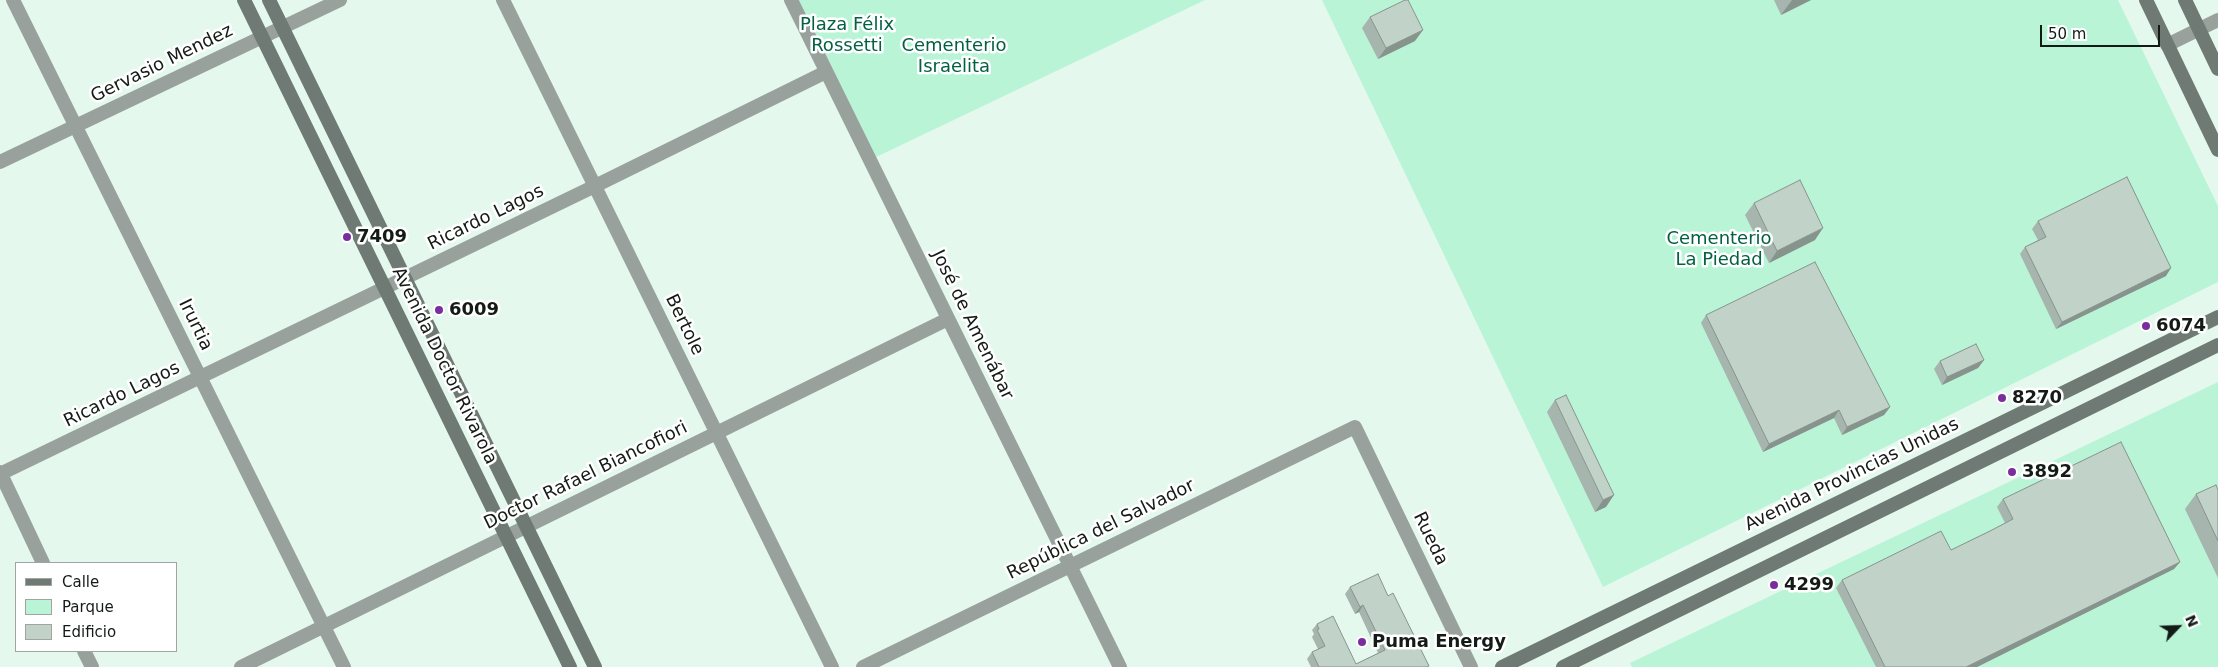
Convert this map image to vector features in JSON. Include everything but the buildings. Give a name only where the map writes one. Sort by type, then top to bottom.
[{"type":"main road","name":"Avenida Doctor Rivarola","points":[[244,0],[570,667]]},
{"type":"main road","name":"Avenida Doctor Rivarola","points":[[269,0],[594,667]]},
{"type":"main road","points":[[2146,0],[2218,150]]},
{"type":"main road","points":[[2184,0],[2218,69]]},
{"type":"main road","name":"Avenida Provincias Unidas","points":[[1502,667],[2218,317]]},
{"type":"main road","points":[[1563,667],[2218,345]]},
{"type":"street","name":"Irurtia","points":[[13,0],[344,667]]},
{"type":"street","name":"Gervasio Mendez","points":[[0,162],[340,0]]},
{"type":"street","name":"Bertole","points":[[503,0],[832,667]]},
{"type":"street","name":"José de Amenábar","points":[[791,0],[1120,667]]},
{"type":"street","points":[[2168,45],[2218,20]]},
{"type":"street","name":"Ricardo Lagos","points":[[0,473],[200,378],[826,72]]},
{"type":"street","name":"Doctor Rafael Biancofiori","points":[[241,667],[948,319]]},
{"type":"street","name":"República del Salvador","points":[[863,667],[1355,427]]},
{"type":"street","name":"Rueda","points":[[1355,427],[1471,667]]},
{"type":"street","points":[[0,473],[43,562]]},
{"type":"street","points":[[84,652],[92,667]]},
{"type":"green space","name":"Cementerio Israelita","points":[[794,0],[1205,0],[872,159]]},
{"type":"green space","name":"Cementerio La Piedad","points":[[1322,0],[2118,0],[2218,206],[2218,282],[1603,587]]},
{"type":"green space","points":[[2218,382],[2218,667],[1632,667],[1630,663]]},
{"type":"place","name":"7409","points":[[347,237]]},
{"type":"place","name":"6009","points":[[439,310]]},
{"type":"place","name":"6074","points":[[2146,326]]},
{"type":"place","name":"8270","points":[[2002,398]]},
{"type":"place","name":"3892","points":[[2012,472]]},
{"type":"place","name":"4299","points":[[1774,585]]},
{"type":"place","name":"Puma Energy","points":[[1362,642]]},
{"type":"park label","name":"Plaza Félix Rossetti","points":[[847,35]]}]
